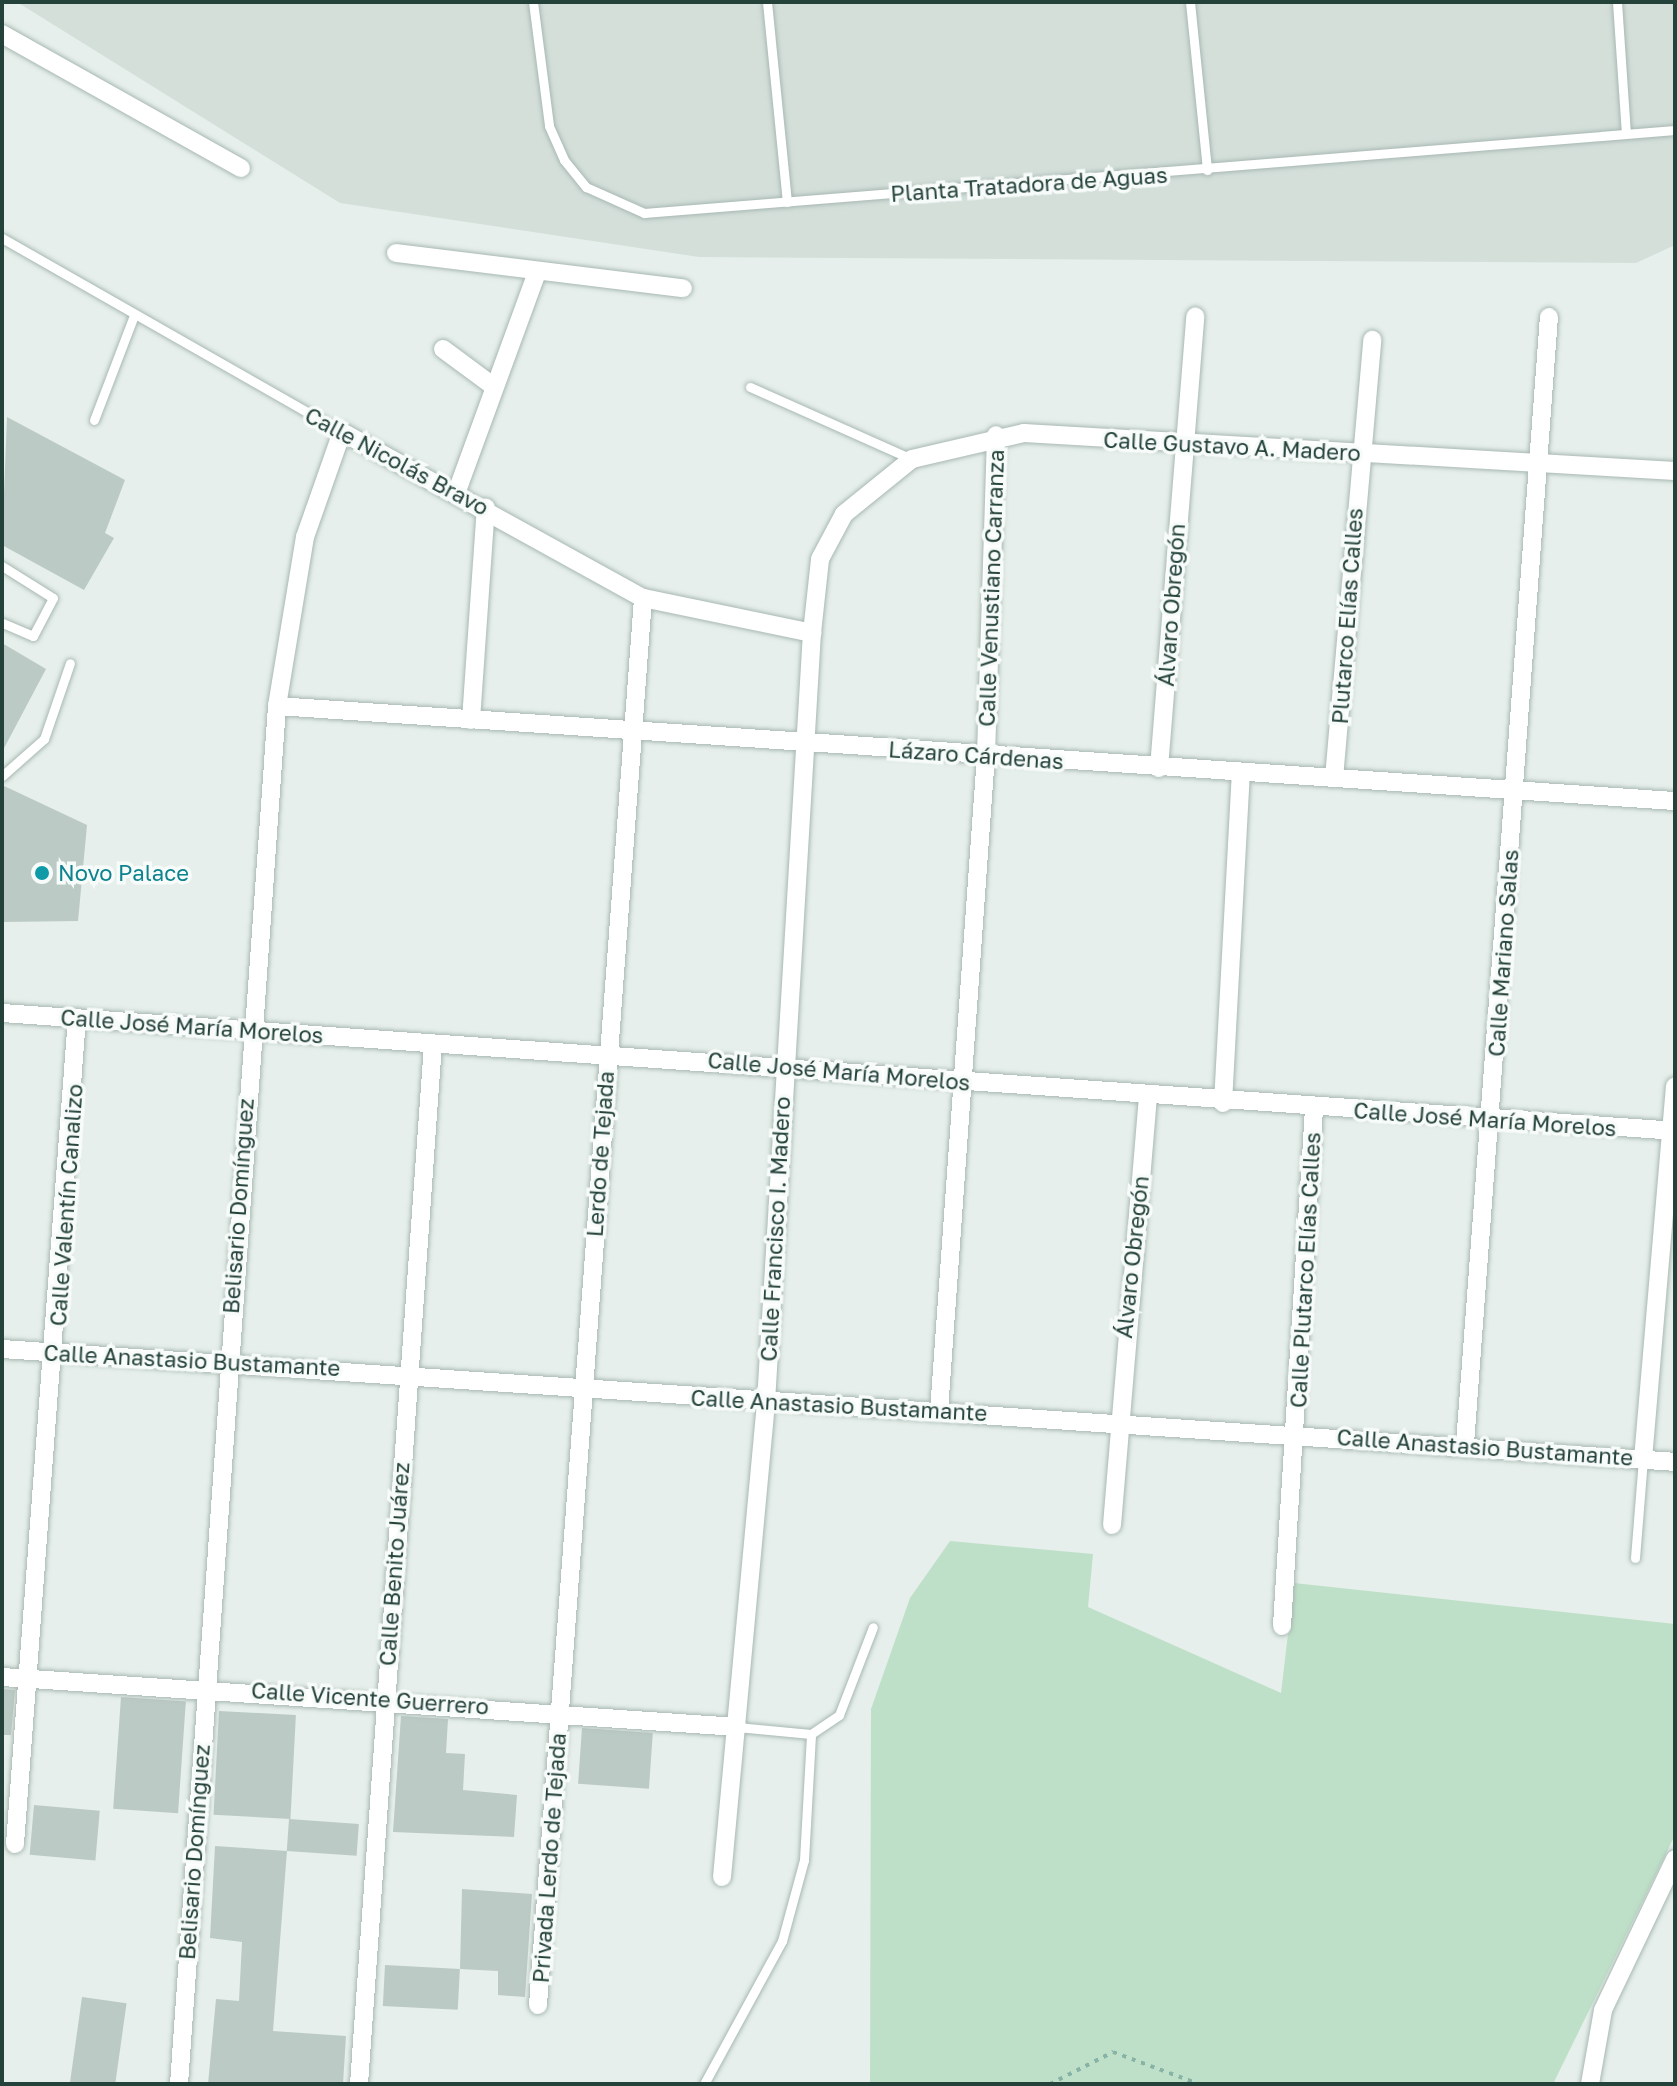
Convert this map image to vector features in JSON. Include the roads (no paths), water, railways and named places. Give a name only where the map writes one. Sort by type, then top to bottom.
[{"type":"street","points":[[2,34],[241,168]]},
{"type":"street","points":[[396,253],[683,288]]},
{"type":"street","points":[[457,491],[537,272]]},
{"type":"street","name":"Álvaro Obregón","points":[[1159,768],[1195,316]]},
{"type":"street","name":"Calle Mariano Salas","points":[[1465,1444],[1492,1119],[1534,462],[1549,317]]},
{"type":"street","name":"Plutarco Elías Calles","points":[[1334,778],[1372,340]]},
{"type":"street","points":[[443,349],[493,386]]},
{"type":"street","name":"Calle Nicolás Bravo","points":[[342,432],[457,491],[643,598],[812,633]]},
{"type":"street","name":"Belisario Domínguez","points":[[179,2084],[226,1362],[277,706],[305,537],[342,432]]},
{"type":"street","name":"Calle Gustavo A. Madero","points":[[827,541],[871,486],[912,459],[996,435],[1675,471]]},
{"type":"street","name":"Calle Venustiano Carranza","points":[[939,1411],[986,755],[996,435]]},
{"type":"street","points":[[471,720],[486,508]]},
{"type":"street","name":"Calle Francisco I. Madero","points":[[722,1877],[766,1402],[783,1067],[812,633],[827,541]]},
{"type":"street","name":"Lerdo de Tejada","points":[[559,1710],[643,598]]},
{"type":"street","name":"Lázaro Cárdenas","points":[[277,706],[633,733],[1675,801]]},
{"type":"street","points":[[1223,1103],[1241,773]]},
{"type":"street","name":"Calle José María Morelos","points":[[2,1013],[433,1044],[608,1053],[1223,1103],[1674,1131]]},
{"type":"street","name":"Calle Valentín Canalizo","points":[[15,1844],[57,1352],[77,1018]]},
{"type":"street","name":"Calle Benito Juárez","points":[[359,2084],[384,1698],[433,1044]]},
{"type":"street","points":[[1643,1459],[1674,1131],[1675,1086]]},
{"type":"street","name":"Álvaro Obregón","points":[[1112,1525],[1116,1420],[1148,1095]]},
{"type":"street","name":"Calle Plutarco Elías Calles","points":[[1282,1626],[1314,1108]]},
{"type":"street","name":"Calle Anastasio Bustamante","points":[[2,1349],[408,1373],[766,1402],[1116,1420],[1675,1462]]},
{"type":"street","name":"Calle Vicente Guerrero","points":[[2,1677],[384,1698],[737,1727]]},
{"type":"street","name":"Privada Lerdo de Tejada","points":[[538,2005],[559,1710]]},
{"type":"street","points":[[1590,2084],[1603,2010],[1675,1859]]},
{"type":"lane","name":"Planta Tratadora de Aguas","points":[[533,2],[549,126],[586,187],[665,215],[787,202],[1675,130]]},
{"type":"lane","points":[[767,2],[787,202]]},
{"type":"lane","points":[[1190,2],[1207,170]]},
{"type":"lane","points":[[1617,2],[1626,133]]},
{"type":"lane","name":"Calle Nicolás Bravo","points":[[2,238],[342,432]]},
{"type":"lane","points":[[94,420],[134,315]]},
{"type":"lane","points":[[750,387],[912,459]]},
{"type":"lane","points":[[2,566],[53,598],[33,636],[2,623]]},
{"type":"lane","points":[[2,776],[44,739],[70,663]]},
{"type":"lane","points":[[1635,1558],[1643,1459]]},
{"type":"lane","points":[[737,1727],[811,1734],[839,1715],[873,1627]]},
{"type":"lane","points":[[704,2084],[782,1941],[804,1860],[811,1734]]},
{"type":"place","name":"Novo Palace","points":[[42,873]]}]
